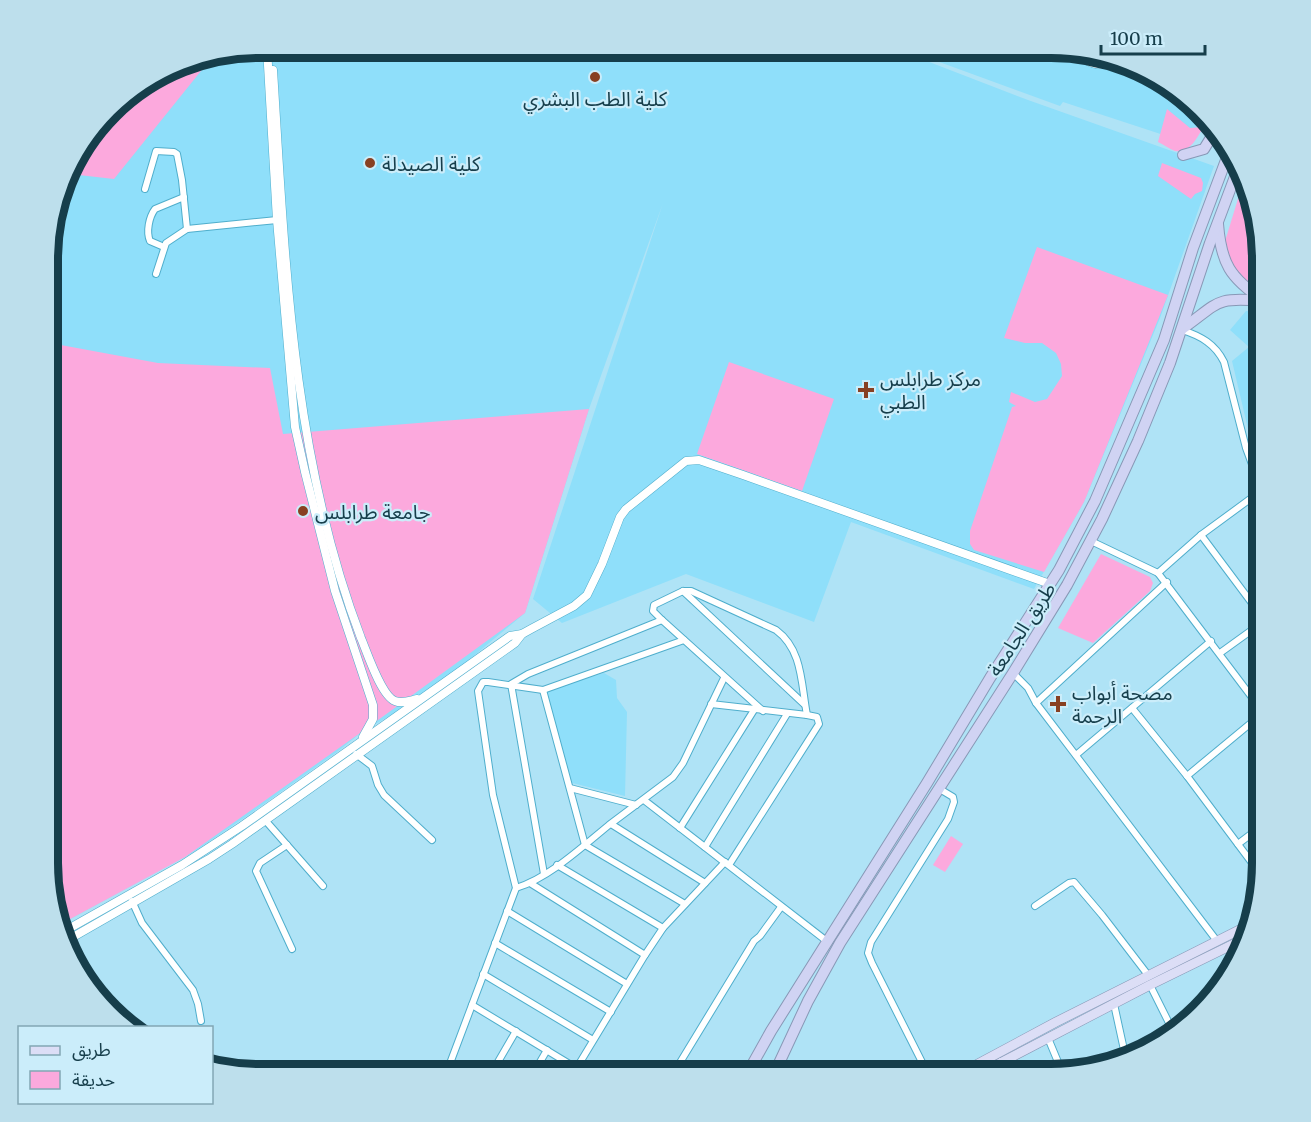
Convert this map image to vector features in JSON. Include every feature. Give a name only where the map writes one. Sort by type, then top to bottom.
[{"type":"highway","points":[[1183,155],[1204,150],[1211,138]]},
{"type":"highway","name":"طريق الجامعة","points":[[753,1063],[1050,584],[1095,501],[1164,340],[1193,248],[1226,160]]},
{"type":"highway","name":"طريق الجامعة","points":[[779,1063],[808,1000],[840,943],[937,788],[1013,673],[1091,541],[1138,441],[1182,330],[1235,177]]},
{"type":"highway","points":[[1218,222],[1220,248],[1228,270],[1252,292]]},
{"type":"highway","points":[[1182,330],[1211,306],[1224,300],[1252,300]]},
{"type":"main road","points":[[997,1063],[1114,1004],[1149,980],[1217,940],[1241,929]]},
{"type":"main road","points":[[981,1063],[1149,980],[1234,944]]},
{"type":"street","points":[[268,59],[277,220],[296,427],[335,591],[372,697],[374,711],[369,728],[361,741]]},
{"type":"street","points":[[273,59],[283,226],[306,425],[334,552],[354,619],[385,692],[395,702],[408,702],[426,695]]},
{"type":"street","points":[[145,189],[156,151],[177,154],[187,229]]},
{"type":"street","points":[[164,247],[150,241],[148,236],[152,213],[155,209],[184,197]]},
{"type":"street","points":[[156,274],[166,243],[187,229],[277,220]]},
{"type":"street","points":[[1182,330],[1211,344],[1224,362],[1252,464]]},
{"type":"street","points":[[296,427],[306,425]]},
{"type":"street","points":[[73,937],[242,826],[510,636],[522,634],[574,606],[587,595],[620,517],[626,509],[683,463],[690,460],[699,460],[743,475],[988,560],[1050,584]]},
{"type":"street","points":[[1158,573],[1201,535],[1252,499]]},
{"type":"street","points":[[1201,535],[1252,605]]},
{"type":"street","points":[[1091,541],[1158,573],[1252,697]]},
{"type":"street","points":[[1036,703],[1167,582]]},
{"type":"street","points":[[683,591],[805,704]]},
{"type":"street","points":[[763,711],[662,620],[653,611],[654,605],[683,591],[691,591],[776,630],[784,636],[798,658],[807,715]]},
{"type":"street","points":[[511,684],[528,674],[662,620]]},
{"type":"street","points":[[1220,653],[1252,628]]},
{"type":"street","points":[[70,929],[209,859],[515,643],[522,634]]},
{"type":"street","points":[[450,1064],[516,888],[493,795],[478,691],[483,682],[543,690],[684,640]]},
{"type":"street","points":[[1076,755],[1210,641]]},
{"type":"street","points":[[357,654],[367,651]]},
{"type":"street","points":[[364,675],[375,671]]},
{"type":"street","points":[[1013,673],[1028,688],[1036,703],[1217,940]]},
{"type":"street","points":[[516,888],[530,883],[585,845],[679,771],[724,678]]},
{"type":"street","points":[[511,684],[544,874]]},
{"type":"street","points":[[543,690],[585,845],[685,904]]},
{"type":"street","points":[[579,1064],[663,928],[705,883],[727,864],[819,724],[817,717],[807,715],[711,704]]},
{"type":"street","points":[[1132,708],[1187,776],[1252,863]]},
{"type":"street","points":[[680,828],[754,710]]},
{"type":"street","points":[[705,846],[787,714]]},
{"type":"street","points":[[1187,776],[1252,721]]},
{"type":"street","points":[[356,754],[372,766],[378,786],[384,795],[432,840]]},
{"type":"street","points":[[570,788],[636,805]]},
{"type":"street","points":[[923,1063],[868,953],[871,942],[948,819],[954,801],[953,797],[937,788]]},
{"type":"street","points":[[644,800],[828,942]]},
{"type":"street","points":[[265,820],[323,886]]},
{"type":"street","points":[[611,824],[705,883]]},
{"type":"street","points":[[1238,844],[1252,833]]},
{"type":"street","points":[[286,845],[260,863],[256,871],[292,949]]},
{"type":"street","points":[[557,865],[663,928]]},
{"type":"street","points":[[1035,906],[1074,882],[1102,915],[1149,980],[1170,1025]]},
{"type":"street","points":[[530,883],[645,955]]},
{"type":"street","points":[[131,899],[142,923],[193,990],[201,1021]]},
{"type":"street","points":[[679,1063],[754,941],[781,907]]},
{"type":"street","points":[[507,911],[627,984]]},
{"type":"street","points":[[495,943],[611,1012]]},
{"type":"street","points":[[483,974],[593,1040]]},
{"type":"street","points":[[1114,1004],[1124,1050]]},
{"type":"street","points":[[472,1005],[571,1064]]},
{"type":"street","points":[[497,1064],[516,1031]]},
{"type":"street","points":[[1048,1038],[1059,1063]]},
{"type":"street","points":[[539,1064],[547,1050]]},
{"type":"shaded area","points":[[246,59],[922,59],[1028,100],[1214,166],[1160,318],[1084,502],[1034,589],[851,522],[814,622],[686,574],[562,623],[533,599],[663,203],[589,409],[525,613],[427,695],[363,731],[337,752],[192,853],[67,921],[59,876],[58,260],[60,233],[69,195],[85,159],[108,127],[148,92],[195,69],[220,62]]},
{"type":"shaded area","points":[[931,59],[1065,59],[1104,65],[1152,85],[1174,100],[1200,124],[1191,144],[1063,102],[1060,106]]},
{"type":"shaded area","points":[[1246,311],[1252,312],[1252,446],[1232,361],[1249,347],[1230,330]]},
{"type":"shaded area","points":[[604,673],[616,680],[617,698],[627,712],[625,796],[572,783],[546,690]]},
{"type":"green space","points":[[205,66],[114,179],[78,175],[85,159],[108,127],[127,108],[159,85]]},
{"type":"green space","points":[[1167,109],[1190,128],[1203,127],[1192,144],[1185,150],[1175,151],[1158,142]]},
{"type":"green space","points":[[1162,163],[1201,178],[1202,191],[1191,199],[1158,176]]},
{"type":"green space","points":[[1240,191],[1249,220],[1252,246],[1252,286],[1245,283],[1226,255],[1226,238]]},
{"type":"green space","points":[[1037,247],[1168,295],[1084,502],[1044,572],[974,550],[970,544],[970,531],[1012,407],[1016,406],[1009,402],[1011,392],[1035,402],[1047,399],[1062,376],[1061,364],[1056,353],[1042,343],[1025,343],[1004,338]]},
{"type":"green space","points":[[58,345],[158,363],[270,368],[283,434],[589,409],[525,613],[185,857],[67,921],[59,876]]},
{"type":"green space","points":[[729,362],[834,399],[802,491],[697,454]]},
{"type":"green space","points":[[1101,554],[1150,577],[1153,583],[1150,591],[1093,643],[1058,628]]},
{"type":"green space","points":[[951,836],[963,844],[945,872],[933,865]]},
{"type":"place","name":"كلية الطب البشري","points":[[595,77]]},
{"type":"place","name":"كلية الصيدلة","points":[[370,163]]},
{"type":"place","name":"مركز طرابلس الطبي","points":[[866,390]]},
{"type":"place","name":"جامعة طرابلس","points":[[303,511]]},
{"type":"place","name":"مصحة أبواب الرحمة","points":[[1058,704]]}]
